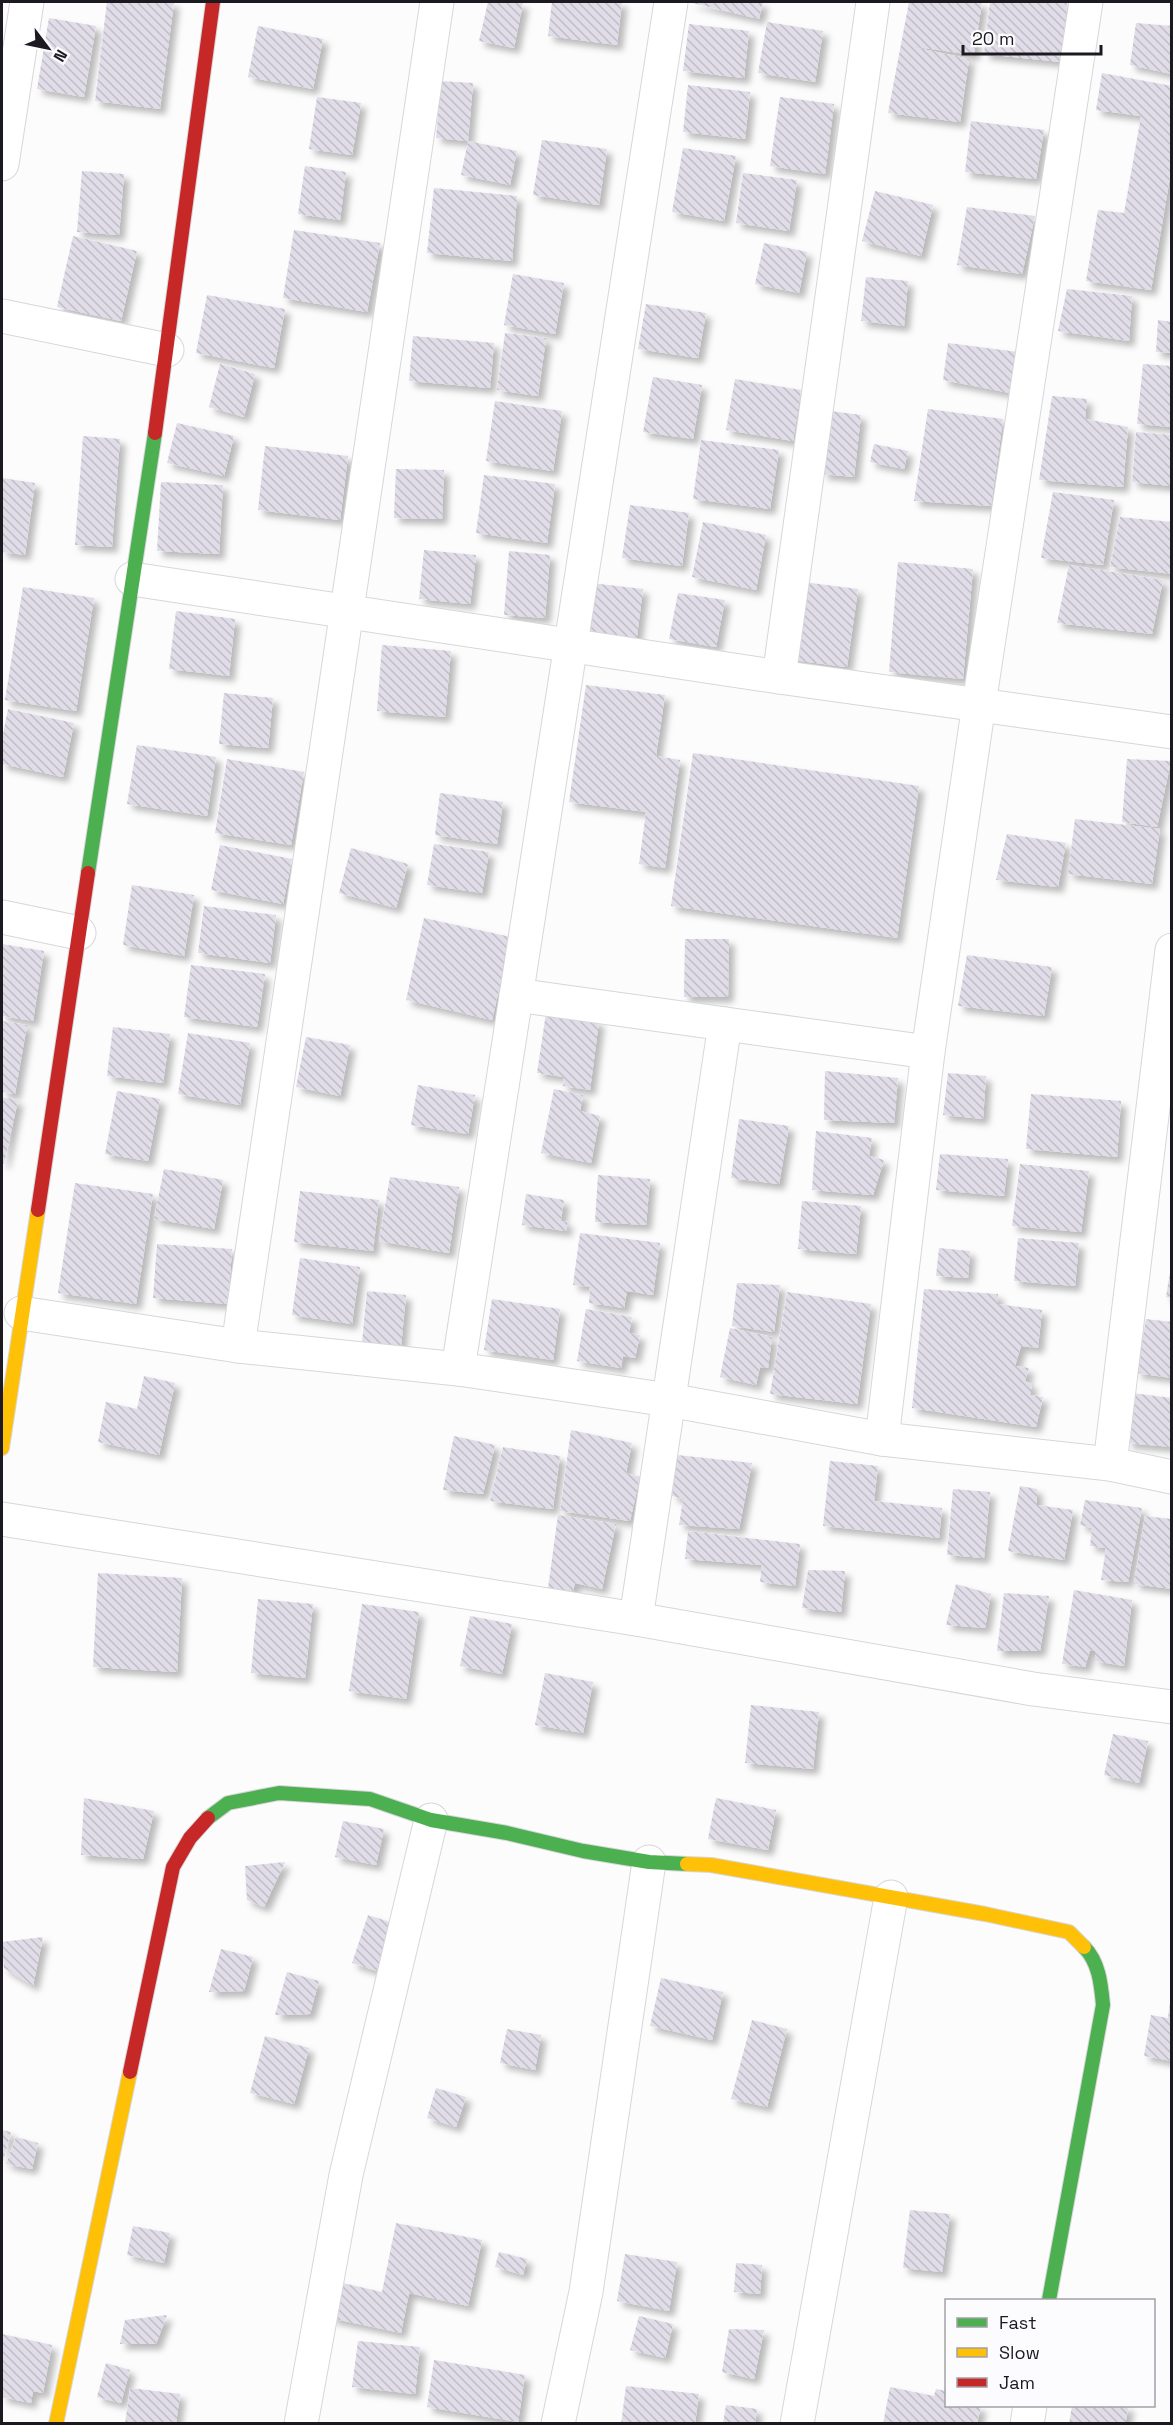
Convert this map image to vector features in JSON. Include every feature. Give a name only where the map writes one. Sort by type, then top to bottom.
[{"type":"street","points":[[2,164],[27,2]]},
{"type":"street","points":[[2,1448],[167,350],[213,2]]},
{"type":"street","points":[[238,1346],[437,2]]},
{"type":"street","points":[[458,1369],[671,2]]},
{"type":"street","points":[[778,677],[873,2]]},
{"type":"street","points":[[882,1439],[928,1053],[1086,2]]},
{"type":"street","points":[[2,316],[167,350]]},
{"type":"street","points":[[132,579],[778,677],[1172,732]]},
{"type":"street","points":[[2,917],[79,933]]},
{"type":"street","points":[[1110,1464],[1172,950]]},
{"type":"street","points":[[516,995],[928,1053]]},
{"type":"street","points":[[636,1619],[725,1024]]},
{"type":"street","points":[[21,1313],[238,1346],[458,1369],[669,1400],[882,1439],[1110,1464],[1172,1478]]},
{"type":"street","points":[[2,1519],[636,1619],[1034,1689],[1172,1707]]},
{"type":"street","points":[[56,2424],[173,1867],[190,1838],[209,1817],[228,1803],[279,1793],[370,1799],[431,1820],[649,1862],[711,1865],[986,1914],[1069,1932],[1090,1953],[1100,1976],[1103,2005],[1049,2299]]},
{"type":"street","points":[[301,2424],[346,2175],[431,1820]]},
{"type":"street","points":[[558,2424],[586,2292],[649,1862]]},
{"type":"street","points":[[797,2424],[891,1897]]},
{"type":"street","points":[[1027,2424],[1030,2407]]},
{"type":"building","points":[[107,2],[174,2],[160,109],[95,101]]},
{"type":"building","points":[[488,2],[523,3],[514,48],[479,41]]},
{"type":"building","points":[[552,2],[622,2],[617,45],[548,36]]},
{"type":"building","points":[[688,2],[763,2],[759,19]]},
{"type":"building","points":[[909,2],[982,2],[974,55],[909,46],[969,59],[960,122],[888,113]]},
{"type":"building","points":[[990,2],[1067,2],[1062,62],[984,54]]},
{"type":"building","points":[[49,18],[96,26],[84,97],[37,89]]},
{"type":"building","points":[[767,22],[823,31],[815,82],[758,73]]},
{"type":"building","points":[[1136,23],[1172,26],[1172,74],[1130,65]]},
{"type":"building","points":[[689,24],[749,31],[744,78],[683,71]]},
{"type":"building","points":[[258,26],[323,39],[313,89],[248,77]]},
{"type":"building","points":[[1102,73],[1172,86],[1172,165],[1151,290],[1086,281],[1098,210],[1124,213],[1141,116],[1096,110]]},
{"type":"building","points":[[441,81],[473,83],[468,141],[436,138]]},
{"type":"building","points":[[688,85],[750,92],[745,139],[683,132]]},
{"type":"building","points":[[317,97],[361,103],[352,155],[309,149]]},
{"type":"building","points":[[780,97],[834,104],[825,174],[770,166]]},
{"type":"building","points":[[971,121],[1044,130],[1036,179],[965,172]]},
{"type":"building","points":[[542,140],[607,149],[599,205],[533,195]]},
{"type":"building","points":[[468,141],[517,151],[510,185],[461,175]]},
{"type":"building","points":[[683,148],[736,156],[724,221],[672,212]]},
{"type":"building","points":[[305,166],[346,172],[340,220],[298,214]]},
{"type":"building","points":[[82,171],[124,174],[119,235],[77,232]]},
{"type":"building","points":[[743,173],[797,180],[789,231],[736,223]]},
{"type":"building","points":[[434,188],[517,196],[512,261],[427,253]]},
{"type":"building","points":[[875,191],[933,205],[921,256],[862,241]]},
{"type":"building","points":[[967,207],[1035,216],[1022,274],[957,265]]},
{"type":"building","points":[[294,230],[380,243],[367,312],[283,298]]},
{"type":"building","points":[[73,236],[137,251],[121,321],[57,307]]},
{"type":"building","points":[[764,243],[807,252],[799,293],[755,284]]},
{"type":"building","points":[[513,274],[564,283],[555,334],[504,325]]},
{"type":"building","points":[[866,277],[908,281],[904,326],[861,321]]},
{"type":"building","points":[[1067,289],[1132,296],[1129,341],[1058,331]]},
{"type":"building","points":[[207,295],[285,309],[274,368],[196,353]]},
{"type":"building","points":[[646,304],[706,313],[698,358],[638,349]]},
{"type":"building","points":[[1158,320],[1172,322],[1172,353],[1156,352]]},
{"type":"building","points":[[505,333],[546,338],[538,396],[497,390]]},
{"type":"building","points":[[413,336],[494,343],[490,388],[409,381]]},
{"type":"building","points":[[948,343],[1018,352],[1010,393],[943,380]]},
{"type":"building","points":[[220,364],[255,374],[244,417],[209,407]]},
{"type":"building","points":[[1143,364],[1172,366],[1172,427],[1137,424]]},
{"type":"building","points":[[653,377],[702,385],[693,439],[643,432]]},
{"type":"building","points":[[735,379],[801,390],[793,441],[726,430]]},
{"type":"building","points":[[1052,396],[1087,399],[1085,419],[1128,427],[1123,487],[1039,480]]},
{"type":"building","points":[[495,401],[562,411],[553,471],[486,461]]},
{"type":"building","points":[[928,409],[1003,419],[991,506],[914,501]]},
{"type":"building","points":[[830,411],[861,415],[854,477],[822,474]]},
{"type":"building","points":[[177,423],[234,436],[224,476],[167,463]]},
{"type":"building","points":[[1136,432],[1172,435],[1172,486],[1132,482]]},
{"type":"building","points":[[83,436],[120,439],[112,547],[75,545]]},
{"type":"building","points":[[701,440],[779,450],[770,509],[693,499]]},
{"type":"building","points":[[874,444],[908,451],[904,469],[870,462]]},
{"type":"building","points":[[265,446],[348,456],[340,520],[258,510]]},
{"type":"building","points":[[396,469],[444,470],[442,519],[394,518]]},
{"type":"building","points":[[484,475],[555,484],[547,543],[476,533]]},
{"type":"building","points":[[2,478],[35,483],[25,555],[2,552]]},
{"type":"building","points":[[161,482],[223,485],[219,554],[157,551]]},
{"type":"building","points":[[1053,492],[1114,500],[1103,565],[1041,558]]},
{"type":"building","points":[[630,505],[689,513],[682,566],[622,558]]},
{"type":"building","points":[[1120,517],[1172,522],[1172,574],[1110,567]]},
{"type":"building","points":[[703,522],[766,535],[756,590],[692,577]]},
{"type":"building","points":[[424,550],[476,555],[470,604],[419,599]]},
{"type":"building","points":[[509,551],[550,555],[545,618],[504,615]]},
{"type":"building","points":[[898,562],[973,569],[963,679],[889,672]]},
{"type":"building","points":[[1069,565],[1163,580],[1152,634],[1057,623]]},
{"type":"building","points":[[795,581],[858,589],[847,667],[785,659]]},
{"type":"building","points":[[591,583],[643,589],[636,644],[584,637]]},
{"type":"building","points":[[23,587],[94,598],[76,711],[5,700]]},
{"type":"building","points":[[678,593],[725,600],[716,647],[669,639]]},
{"type":"building","points":[[176,611],[235,619],[229,676],[169,669]]},
{"type":"building","points":[[382,645],[451,651],[445,717],[377,711]]},
{"type":"building","points":[[586,685],[665,695],[656,756],[680,760],[665,868],[639,864],[646,812],[569,802]]},
{"type":"building","points":[[224,693],[273,698],[268,748],[219,744]]},
{"type":"building","points":[[8,709],[74,723],[63,777],[2,764],[2,739]]},
{"type":"building","points":[[137,745],[216,757],[207,816],[127,804]]},
{"type":"building","points":[[693,753],[919,786],[897,938],[671,906]]},
{"type":"building","points":[[227,759],[304,772],[291,845],[215,833]]},
{"type":"building","points":[[1127,759],[1171,761],[1157,827],[1122,822]]},
{"type":"building","points":[[440,793],[503,802],[497,844],[435,835]]},
{"type":"building","points":[[1075,819],[1160,829],[1152,884],[1068,874]]},
{"type":"building","points":[[1007,834],[1066,843],[1058,887],[996,880]]},
{"type":"building","points":[[434,844],[489,852],[482,893],[427,885]]},
{"type":"building","points":[[220,845],[292,859],[283,904],[211,890]]},
{"type":"building","points":[[351,848],[408,864],[396,908],[339,893]]},
{"type":"building","points":[[132,885],[194,895],[184,956],[123,945]]},
{"type":"building","points":[[204,906],[276,915],[270,963],[198,953]]},
{"type":"building","points":[[424,918],[511,937],[492,1020],[406,1000]]},
{"type":"building","points":[[685,939],[729,939],[728,997],[684,997]]},
{"type":"building","points":[[2,944],[44,951],[33,1021],[2,1016]]},
{"type":"building","points":[[967,955],[1052,967],[1044,1016],[958,1006]]},
{"type":"building","points":[[191,965],[265,974],[257,1027],[184,1017]]},
{"type":"building","points":[[546,1013],[599,1021],[590,1090],[563,1086],[564,1077],[537,1073]]},
{"type":"building","points":[[2,1021],[27,1025],[15,1094],[2,1092]]},
{"type":"building","points":[[113,1027],[170,1034],[163,1083],[107,1076]]},
{"type":"building","points":[[188,1033],[250,1043],[240,1105],[178,1094]]},
{"type":"building","points":[[306,1037],[350,1045],[340,1096],[296,1087]]},
{"type":"building","points":[[825,1071],[898,1078],[894,1123],[824,1120]]},
{"type":"building","points":[[948,1073],[986,1076],[983,1119],[943,1115]]},
{"type":"building","points":[[418,1085],[475,1095],[468,1134],[411,1125]]},
{"type":"building","points":[[554,1089],[583,1095],[580,1111],[600,1116],[591,1163],[541,1153]]},
{"type":"building","points":[[117,1091],[160,1099],[148,1161],[105,1154]]},
{"type":"building","points":[[1031,1094],[1121,1101],[1117,1157],[1026,1149]]},
{"type":"building","points":[[2,1097],[18,1100],[4,1164],[2,1164]]},
{"type":"building","points":[[739,1119],[789,1126],[779,1184],[731,1178]]},
{"type":"building","points":[[816,1131],[872,1138],[869,1156],[884,1160],[873,1195],[812,1190]]},
{"type":"building","points":[[940,1154],[1008,1159],[1004,1196],[936,1190]]},
{"type":"building","points":[[1020,1164],[1089,1171],[1081,1232],[1012,1226]]},
{"type":"building","points":[[164,1169],[223,1180],[214,1229],[154,1219]]},
{"type":"building","points":[[598,1175],[650,1179],[646,1225],[595,1222]]},
{"type":"building","points":[[390,1177],[459,1187],[449,1253],[379,1241]]},
{"type":"building","points":[[75,1183],[153,1194],[136,1304],[58,1293]]},
{"type":"building","points":[[300,1191],[379,1200],[373,1251],[294,1242]]},
{"type":"building","points":[[526,1194],[564,1200],[561,1221],[568,1222],[566,1231],[522,1225]]},
{"type":"building","points":[[802,1201],[861,1206],[856,1254],[798,1249]]},
{"type":"building","points":[[580,1233],[660,1243],[653,1295],[627,1291],[624,1308],[589,1303],[590,1287],[573,1285]]},
{"type":"building","points":[[1018,1238],[1079,1243],[1075,1286],[1014,1281]]},
{"type":"building","points":[[157,1244],[232,1249],[228,1304],[153,1298]]},
{"type":"building","points":[[939,1248],[970,1251],[968,1278],[936,1276]]},
{"type":"building","points":[[300,1258],[360,1267],[352,1324],[292,1315]]},
{"type":"building","points":[[1170,1272],[1172,1272],[1172,1298],[1166,1297]]},
{"type":"building","points":[[737,1283],[780,1285],[774,1332],[732,1326]]},
{"type":"building","points":[[924,1289],[998,1294],[998,1304],[1042,1310],[1038,1348],[1021,1346],[1015,1366],[1029,1368],[1025,1381],[1032,1384],[1030,1395],[1043,1397],[1036,1427],[912,1408]]},
{"type":"building","points":[[367,1291],[406,1295],[401,1347],[362,1342]]},
{"type":"building","points":[[787,1292],[871,1304],[857,1404],[770,1394]]},
{"type":"building","points":[[492,1299],[560,1309],[553,1360],[484,1350]]},
{"type":"building","points":[[586,1309],[632,1317],[629,1333],[640,1335],[635,1358],[623,1356],[621,1368],[577,1361]]},
{"type":"building","points":[[1146,1319],[1172,1322],[1172,1378],[1136,1373]]},
{"type":"building","points":[[730,1328],[772,1337],[768,1368],[760,1367],[756,1385],[720,1377]]},
{"type":"building","points":[[144,1376],[175,1383],[159,1455],[98,1442],[106,1402],[137,1409]]},
{"type":"building","points":[[1132,1393],[1172,1398],[1172,1447],[1127,1443]]},
{"type":"building","points":[[571,1430],[632,1443],[626,1473],[640,1477],[630,1521],[560,1511]]},
{"type":"building","points":[[454,1436],[495,1445],[483,1494],[443,1490]]},
{"type":"building","points":[[503,1447],[560,1456],[553,1509],[490,1501]]},
{"type":"building","points":[[677,1455],[752,1463],[739,1529],[679,1525],[683,1499],[672,1496]]},
{"type":"building","points":[[830,1461],[878,1466],[874,1501],[942,1508],[939,1538],[823,1526]]},
{"type":"building","points":[[1020,1486],[1037,1489],[1037,1505],[1073,1510],[1064,1560],[1008,1551]]},
{"type":"building","points":[[953,1489],[990,1492],[984,1558],[947,1555]]},
{"type":"building","points":[[1085,1500],[1142,1508],[1128,1582],[1101,1580],[1106,1548],[1090,1546],[1092,1528],[1080,1525]]},
{"type":"building","points":[[558,1515],[616,1524],[602,1589],[575,1583],[573,1591],[548,1588]]},
{"type":"building","points":[[1145,1516],[1172,1519],[1172,1589],[1134,1584]]},
{"type":"building","points":[[688,1531],[800,1544],[795,1586],[760,1582],[762,1565],[685,1559]]},
{"type":"building","points":[[808,1570],[845,1571],[841,1612],[802,1608]]},
{"type":"building","points":[[98,1573],[182,1578],[177,1672],[93,1667]]},
{"type":"building","points":[[956,1584],[991,1594],[985,1628],[946,1625]]},
{"type":"building","points":[[1074,1590],[1132,1600],[1124,1666],[1095,1661],[1095,1651],[1090,1650],[1085,1667],[1062,1664]]},
{"type":"building","points":[[1004,1593],[1049,1596],[1040,1651],[997,1651]]},
{"type":"building","points":[[258,1599],[313,1604],[305,1678],[251,1673]]},
{"type":"building","points":[[362,1604],[419,1612],[406,1699],[349,1691]]},
{"type":"building","points":[[470,1616],[512,1624],[502,1674],[460,1666]]},
{"type":"building","points":[[545,1673],[593,1682],[583,1733],[535,1725]]},
{"type":"building","points":[[751,1705],[819,1712],[813,1769],[745,1763]]},
{"type":"building","points":[[1113,1734],[1148,1741],[1139,1783],[1104,1775]]},
{"type":"building","points":[[84,1798],[154,1811],[143,1859],[81,1855]]},
{"type":"building","points":[[716,1798],[776,1810],[768,1850],[708,1839]]},
{"type":"building","points":[[343,1821],[384,1829],[376,1865],[335,1857]]},
{"type":"building","points":[[285,1862],[264,1907],[247,1900],[245,1866]]},
{"type":"building","points":[[368,1915],[402,1926],[386,1974],[352,1963]]},
{"type":"building","points":[[43,1937],[33,1986],[4,1968],[2,1942]]},
{"type":"building","points":[[221,1949],[253,1957],[244,1991],[209,1992]]},
{"type":"building","points":[[287,1972],[319,1981],[310,2014],[275,2015]]},
{"type":"building","points":[[661,1978],[723,1992],[712,2040],[650,2026]]},
{"type":"building","points":[[1170,2001],[1172,2061],[1144,2056],[1151,2015],[1168,2018]]},
{"type":"building","points":[[752,2020],[787,2029],[767,2107],[731,2099]]},
{"type":"building","points":[[507,2029],[541,2035],[535,2070],[500,2063]]},
{"type":"building","points":[[265,2036],[309,2048],[294,2104],[250,2093]]},
{"type":"building","points":[[436,2088],[466,2097],[456,2127],[427,2118]]},
{"type":"building","points":[[2,2130],[11,2132],[2,2165]]},
{"type":"building","points":[[16,2137],[38,2143],[32,2169],[6,2164]]},
{"type":"building","points":[[910,2210],[950,2214],[942,2272],[903,2268]]},
{"type":"building","points":[[396,2223],[482,2240],[468,2306],[409,2293],[401,2333],[330,2318],[338,2282],[382,2292]]},
{"type":"building","points":[[133,2226],[170,2233],[164,2263],[127,2255]]},
{"type":"building","points":[[499,2252],[527,2259],[523,2275],[495,2267]]},
{"type":"building","points":[[625,2254],[677,2262],[669,2311],[617,2301]]},
{"type":"building","points":[[736,2263],[762,2265],[760,2294],[734,2292]]},
{"type":"building","points":[[167,2315],[156,2344],[120,2344],[125,2320]]},
{"type":"building","points":[[639,2316],[673,2324],[665,2358],[630,2350]]},
{"type":"building","points":[[729,2329],[764,2330],[754,2379],[722,2372]]},
{"type":"building","points":[[2,2334],[52,2345],[43,2393],[33,2391],[31,2403],[2,2397]]},
{"type":"building","points":[[358,2341],[420,2347],[415,2394],[352,2387]]},
{"type":"building","points":[[434,2360],[525,2375],[518,2422],[427,2407]]},
{"type":"building","points":[[106,2363],[130,2370],[121,2403],[97,2397]]},
{"type":"building","points":[[626,2386],[699,2394],[695,2424],[621,2424]]},
{"type":"building","points":[[890,2387],[934,2396],[936,2389],[945,2391],[945,2407],[981,2407],[977,2424],[883,2424]]},
{"type":"building","points":[[130,2388],[180,2394],[176,2424],[125,2424]]},
{"type":"building","points":[[726,2405],[757,2409],[755,2424],[723,2424]]},
{"type":"building","points":[[1072,2407],[1129,2407],[1125,2424],[1069,2424]]},
{"type":"traffic: fast","points":[[88,873],[155,433]]},
{"type":"traffic: fast","points":[[208,1818],[228,1803],[279,1793],[370,1799],[431,1820],[507,1833],[583,1851],[649,1862],[687,1864]]},
{"type":"traffic: fast","points":[[1049,2299],[1103,2005],[1096,1966],[1084,1947]]},
{"type":"traffic: slow","points":[[2,1448],[38,1210]]},
{"type":"traffic: slow","points":[[687,1864],[711,1865],[985,1914],[1069,1932],[1084,1947]]},
{"type":"traffic: slow","points":[[56,2424],[130,2072]]},
{"type":"traffic: jam","points":[[155,433],[213,2]]},
{"type":"traffic: jam","points":[[38,1210],[88,873]]},
{"type":"traffic: jam","points":[[130,2072],[173,1867],[190,1838],[208,1818]]}]
